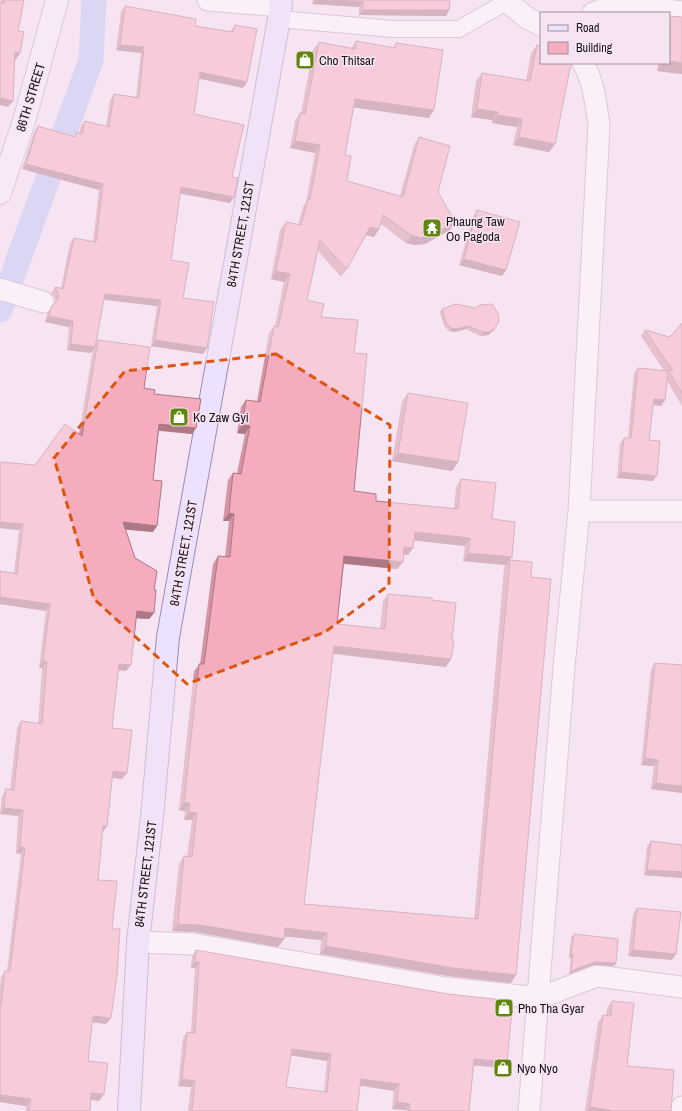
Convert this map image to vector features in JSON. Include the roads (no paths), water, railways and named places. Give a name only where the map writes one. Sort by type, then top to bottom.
[{"type":"main road","name":"86TH STREET","points":[[0,193],[27,111],[57,0]]},
{"type":"main road","name":"84TH STREET, 121ST","points":[[129,1111],[138,942],[152,817],[168,637],[280,8]]},
{"type":"street","points":[[208,0],[280,8],[392,30],[459,29],[505,1],[527,18],[540,24]]},
{"type":"street","points":[[595,12],[607,7],[626,5],[682,12]]},
{"type":"street","points":[[529,1111],[564,667],[579,511],[599,125],[595,95],[588,71],[584,64]]},
{"type":"street","points":[[9,292],[43,302]]},
{"type":"street","points":[[579,511],[682,511]]},
{"type":"street","points":[[138,942],[192,944],[446,988],[539,998],[597,976],[682,987]]},
{"type":"waterway","points":[[0,310],[91,60],[94,0]]},
{"type":"place","name":"Cho Thitsar","points":[[305,60]]},
{"type":"place","name":"Phaung Taw Oo Pagoda","points":[[432,228]]},
{"type":"place","name":"Ko Zaw Gyi","points":[[179,417]]},
{"type":"place","name":"Pho Tha Gyar","points":[[504,1008]]},
{"type":"place","name":"Nyo Nyo","points":[[503,1068]]}]
